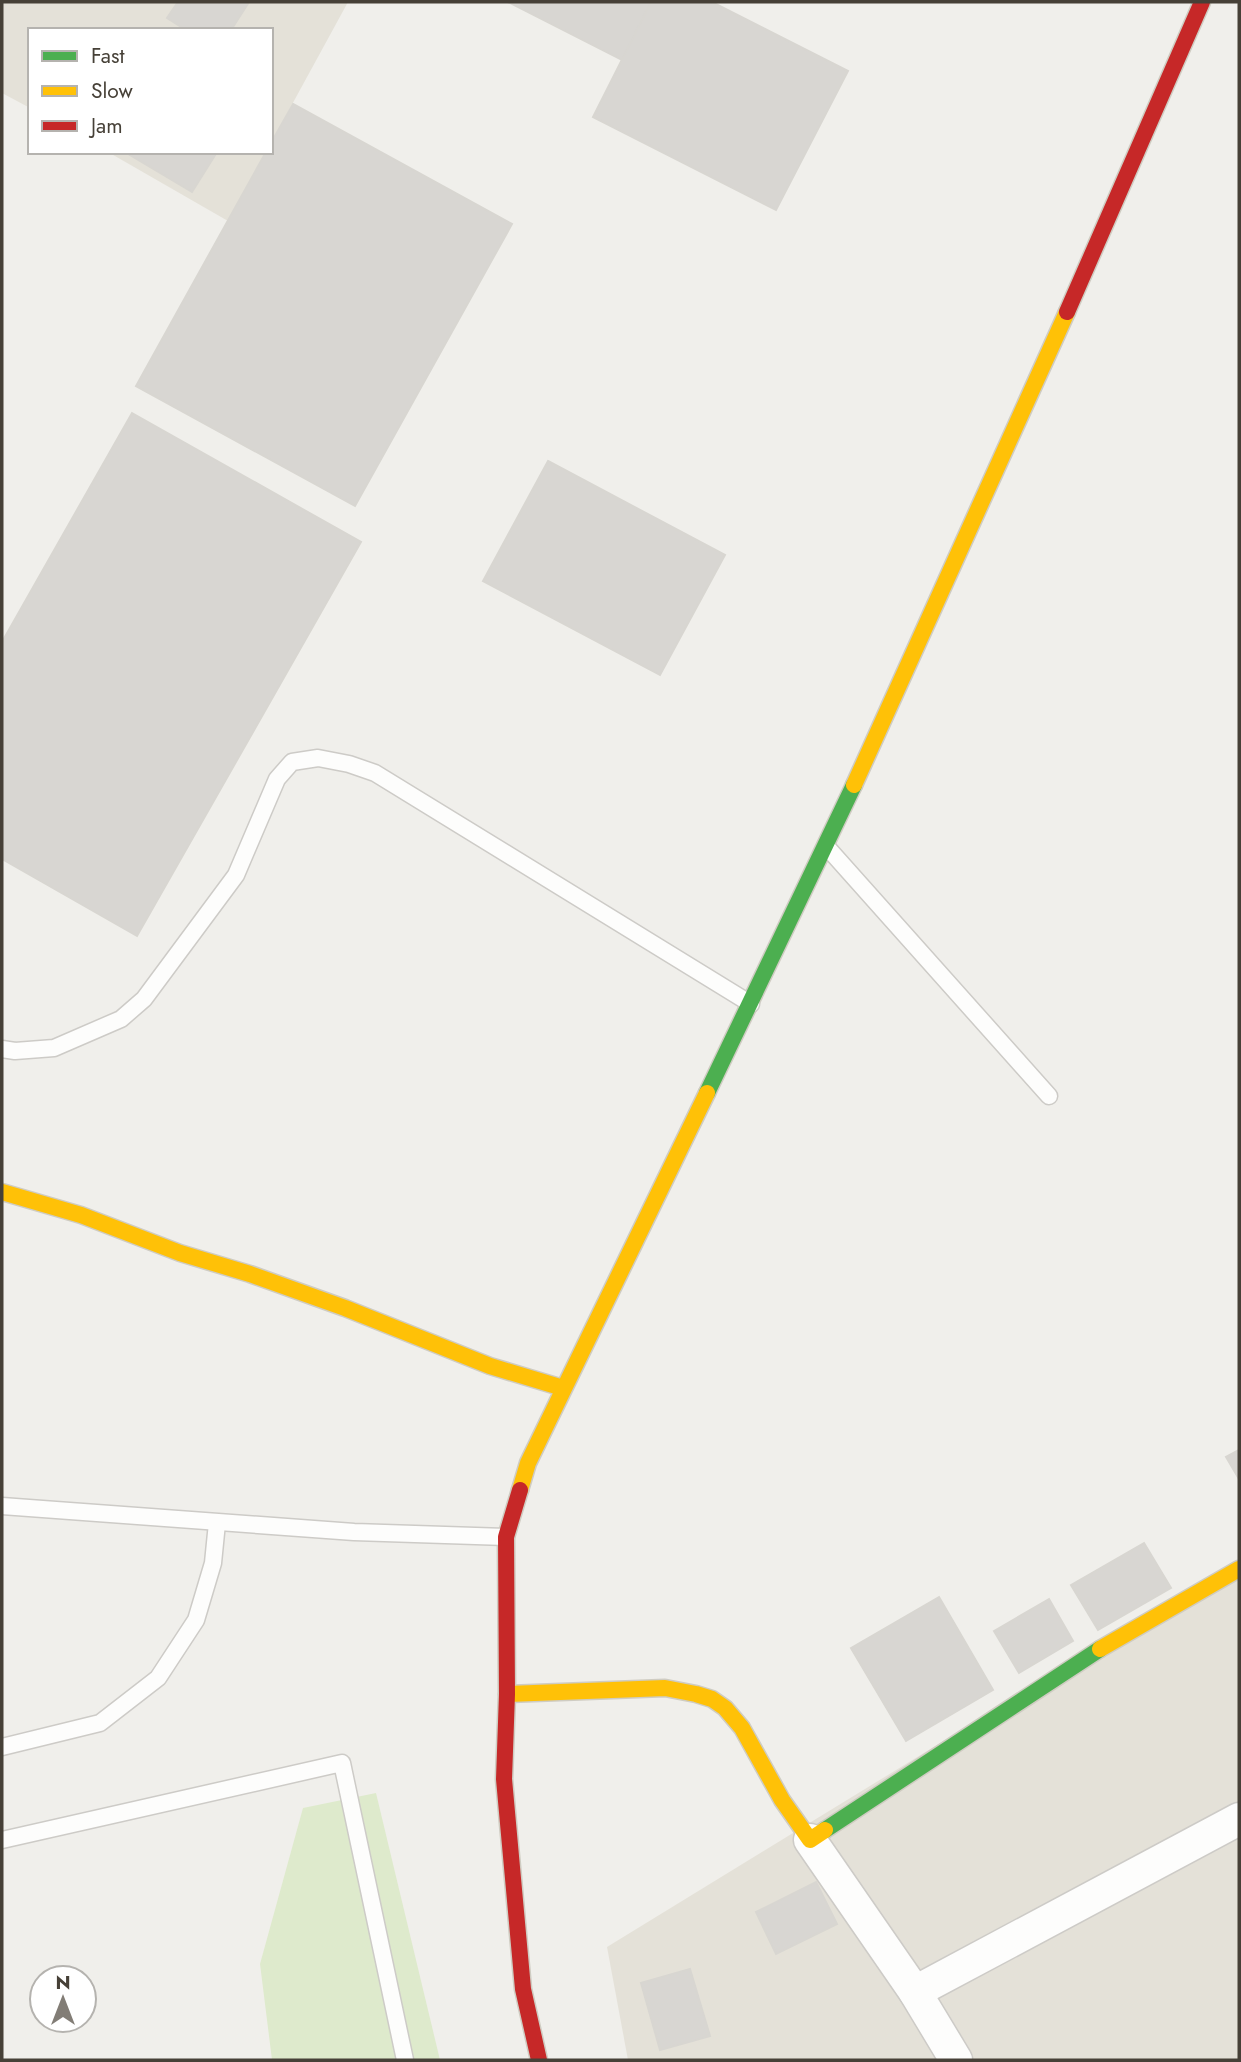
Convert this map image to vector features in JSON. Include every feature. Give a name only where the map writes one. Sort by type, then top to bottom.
[{"type":"street","points":[[539,2060],[523,1989],[503,1779],[507,1694],[506,1536],[528,1463],[826,846],[1037,382],[1202,2]]},
{"type":"street","points":[[2,1192],[81,1215],[180,1253],[250,1273],[490,1366],[564,1388]]},
{"type":"street","points":[[810,1840],[1077,1663],[1239,1569]]},
{"type":"street","points":[[507,1694],[665,1688],[688,1691],[724,1708],[745,1734],[782,1800],[915,1992],[956,2060]]},
{"type":"street","points":[[915,1992],[1239,1819]]},
{"type":"lane","points":[[2,1049],[15,1051],[54,1048],[121,1019],[144,999],[236,875],[277,779],[292,762],[318,758],[375,773],[751,1003]]},
{"type":"lane","points":[[826,846],[1049,1096]]},
{"type":"lane","points":[[2,1507],[354,1532],[506,1536]]},
{"type":"lane","points":[[2,1747],[100,1723],[158,1678],[196,1620],[213,1563],[217,1524]]},
{"type":"lane","points":[[2,1840],[342,1763],[404,2060]]},
{"type":"shaded area","points":[[2,2],[348,2],[273,139],[273,28],[28,28],[28,107],[2,93]]},
{"type":"shaded area","points":[[111,154],[265,154],[228,221]]},
{"type":"shaded area","points":[[1239,1560],[1239,2060],[628,2060],[607,1947]]},
{"type":"green space","points":[[376,1793],[440,2060],[272,2060],[260,1964],[303,1808]]},
{"type":"building","points":[[178,2],[249,2],[232,28],[183,28],[167,18]]},
{"type":"building","points":[[508,2],[651,2],[622,60]]},
{"type":"building","points":[[651,2],[712,2],[848,71],[776,210],[593,117]]},
{"type":"building","points":[[293,104],[512,224],[355,506],[136,386],[265,154],[273,154],[273,139]]},
{"type":"building","points":[[128,154],[216,154],[192,192]]},
{"type":"building","points":[[132,413],[361,542],[137,936],[2,859],[2,642]]},
{"type":"building","points":[[548,461],[725,555],[660,675],[483,581]]},
{"type":"building","points":[[1239,1450],[1239,1479],[1226,1457]]},
{"type":"building","points":[[1144,1543],[1171,1588],[1098,1630],[1071,1585]]},
{"type":"building","points":[[939,1597],[993,1690],[906,1741],[851,1648]]},
{"type":"building","points":[[1049,1599],[1073,1641],[1019,1673],[994,1631]]},
{"type":"building","points":[[816,1882],[837,1924],[776,1954],[756,1912]]},
{"type":"building","points":[[690,1969],[710,2036],[660,2050],[641,1983]]},
{"type":"traffic: fast","points":[[707,1093],[854,785]]},
{"type":"traffic: fast","points":[[825,1830],[1100,1649]]},
{"type":"traffic: slow","points":[[854,785],[1067,312]]},
{"type":"traffic: slow","points":[[520,1490],[528,1463],[707,1093]]},
{"type":"traffic: slow","points":[[2,1192],[81,1215],[180,1253],[250,1274],[345,1308],[490,1366],[563,1388]]},
{"type":"traffic: slow","points":[[1100,1649],[1239,1569]]},
{"type":"traffic: slow","points":[[507,1694],[665,1688],[712,1699],[725,1708],[742,1728],[782,1800],[810,1840],[825,1830]]},
{"type":"traffic: jam","points":[[1067,312],[1202,2]]},
{"type":"traffic: jam","points":[[520,1490],[506,1537],[507,1694],[504,1779],[523,1989],[539,2060]]}]
